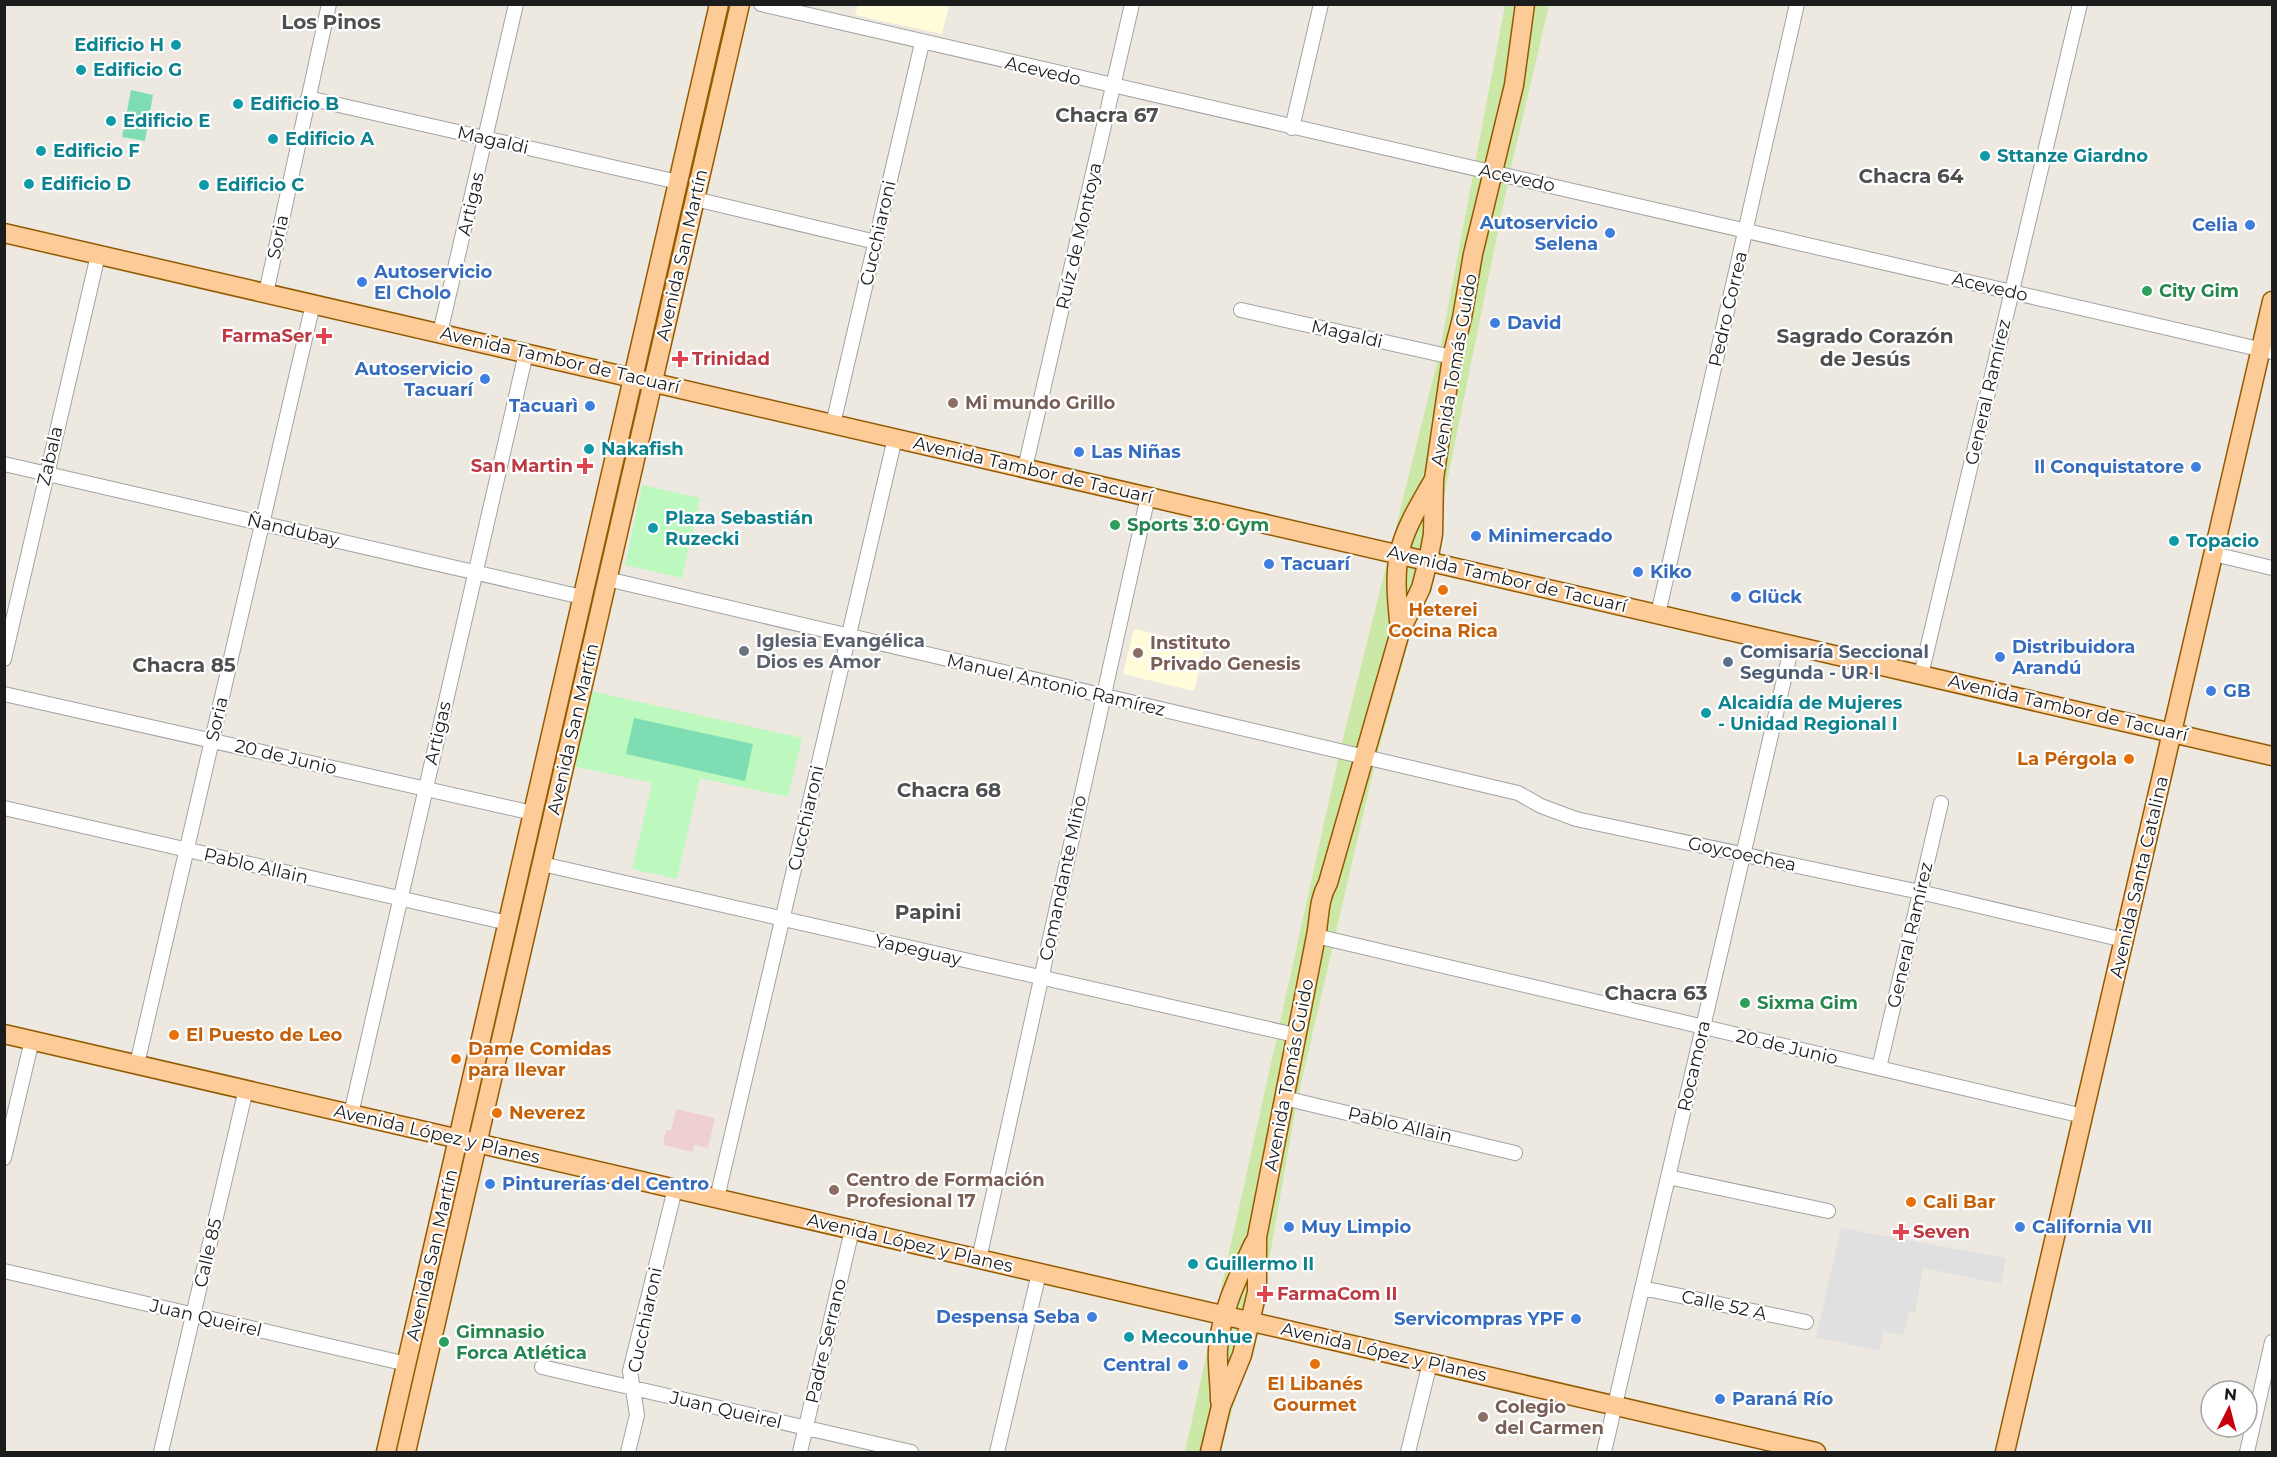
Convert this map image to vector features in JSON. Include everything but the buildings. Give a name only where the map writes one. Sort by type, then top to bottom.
[{"type":"main road","name":"Avenida San Martín","points":[[386,1452],[719,4]]},
{"type":"main road","name":"Avenida San Martín","points":[[406,1452],[740,4]]},
{"type":"main road","name":"Avenida Tomás Guido","points":[[1210,1452],[1221,1406],[1242,1355],[1257,1292],[1257,1237],[1316,936],[1320,914],[1319,900],[1328,883],[1400,632],[1421,588],[1428,561],[1433,534],[1434,479],[1452,357],[1514,85],[1525,4]]},
{"type":"main road","name":"Avenida Tambor de Tacuarí","points":[[4,233],[634,376],[2272,756]]},
{"type":"main road","name":"Avenida Santa Catalina","points":[[2005,1452],[2214,554],[2267,351],[2272,302]]},
{"type":"main road","name":"Avenida Tomás Guido","points":[[1400,632],[1394,581],[1398,554],[1405,527],[1434,479]]},
{"type":"main road","name":"Avenida López y Planes","points":[[4,1034],[1816,1452]]},
{"type":"main road","name":"Avenida Tomás Guido","points":[[1221,1406],[1218,1349],[1224,1316],[1231,1293],[1257,1237]]},
{"type":"street","name":"Soria","points":[[266,293],[329,4]]},
{"type":"street","name":"Artigas","points":[[441,333],[516,4]]},
{"type":"street","name":"Acevedo","points":[[761,4],[922,43],[2267,351]]},
{"type":"street","name":"Ruíz de Montoya","points":[[1026,468],[1132,4]]},
{"type":"street","points":[[1292,128],[1321,4]]},
{"type":"street","name":"Pedro Correa","points":[[1658,614],[1797,4]]},
{"type":"street","name":"General Ramírez","points":[[1921,675],[2080,4]]},
{"type":"street","name":"Cucchiaroni","points":[[833,424],[922,43]]},
{"type":"street","name":"Magaldi","points":[[308,98],[678,182]]},
{"type":"street","points":[[695,199],[876,242]]},
{"type":"street","name":"Zabala","points":[[4,658],[98,255]]},
{"type":"street","name":"Soria","points":[[137,1064],[313,304]]},
{"type":"street","name":"Magaldi","points":[[1241,310],[1452,357]]},
{"type":"street","name":"Artigas","points":[[351,1114],[526,353]]},
{"type":"street","name":"Cucchiaroni","points":[[717,1198],[895,438]]},
{"type":"street","name":"Ñandubay","points":[[4,464],[582,597]]},
{"type":"street","name":"Comandante Miño","points":[[979,1259],[1148,496]]},
{"type":"street","points":[[2214,554],[2272,567]]},
{"type":"street","name":"Manuel Antonio Ramírez","points":[[607,579],[1365,757]]},
{"type":"street","name":"Rocamora","points":[[1604,1452],[1792,645]]},
{"type":"street","name":"20 de Junio","points":[[4,694],[533,813]]},
{"type":"street","name":"Goycoechea","points":[[1365,757],[1518,793],[1541,806],[1576,819],[1920,892],[2124,939]]},
{"type":"street","name":"General Ramírez","points":[[1879,1068],[1941,803]]},
{"type":"street","name":"Pablo Allain","points":[[4,808],[508,923]]},
{"type":"street","name":"Yapeguay","points":[[542,864],[1295,1035]]},
{"type":"street","name":"20 de Junio","points":[[1316,936],[2083,1116]]},
{"type":"street","points":[[4,1158],[32,1040]]},
{"type":"street","name":"Calle 85","points":[[161,1452],[246,1089]]},
{"type":"street","name":"Pablo Allain","points":[[1284,1098],[1515,1153]]},
{"type":"street","points":[[1668,1177],[1828,1211]]},
{"type":"street","name":"Cucchiaroni","points":[[628,1452],[637,1415],[630,1371],[675,1189]]},
{"type":"street","name":"Padre Serrano","points":[[800,1452],[852,1230]]},
{"type":"street","name":"Juan Queirel","points":[[4,1271],[407,1364]]},
{"type":"street","points":[[997,1452],[1039,1273]]},
{"type":"street","name":"Calle 52 A","points":[[1642,1288],[1806,1322]]},
{"type":"street","points":[[2247,1452],[2270,1362],[2272,1342]]},
{"type":"street","points":[[1408,1452],[1430,1363]]},
{"type":"street","name":"Juan Queirel","points":[[542,1367],[911,1452]]},
{"type":"shaded area","points":[[858,4],[949,5],[942,34],[855,15]]},
{"type":"shaded area","points":[[1134,629],[1205,646],[1194,691],[1123,674]]},
{"type":"shaded area","points":[[676,1109],[715,1118],[708,1148],[694,1145],[693,1152],[663,1145],[666,1130],[671,1130]]},
{"type":"shaded area","points":[[1841,1228],[2006,1258],[2001,1284],[1923,1268],[1915,1312],[1909,1312],[1903,1336],[1884,1331],[1879,1351],[1816,1337]]},
{"type":"green space","points":[[1505,5],[1549,5],[1509,176],[1431,561],[1376,759],[1297,1101],[1258,1323],[1220,1452],[1185,1452],[1340,751],[1439,355]]},
{"type":"green space","points":[[131,90],[153,95],[145,141],[122,137]]},
{"type":"green space","points":[[642,485],[700,498],[682,578],[625,565]]},
{"type":"green space","points":[[590,691],[802,738],[788,797],[700,778],[677,879],[632,869],[652,783],[573,766]]},
{"type":"green space","points":[[634,718],[753,744],[745,781],[626,754]]},
{"type":"place","name":"Edificio H","points":[[176,45]]},
{"type":"place","name":"Edificio G","points":[[81,70]]},
{"type":"place","name":"Edificio B","points":[[238,104]]},
{"type":"place","name":"Edificio E","points":[[111,121]]},
{"type":"place","name":"Edificio A","points":[[273,139]]},
{"type":"place","name":"Edificio F","points":[[41,151]]},
{"type":"place","name":"Sttanze Giardno","points":[[1985,156]]},
{"type":"place","name":"Edificio D","points":[[29,184]]},
{"type":"place","name":"Edificio C","points":[[204,185]]},
{"type":"place","name":"Celia","points":[[2250,225]]},
{"type":"place","name":"Autoservicio Selena","points":[[1610,233]]},
{"type":"place","name":"Autoservicio El Cholo","points":[[362,282]]},
{"type":"place","name":"City Gim","points":[[2147,291]]},
{"type":"place","name":"David","points":[[1495,323]]},
{"type":"place","name":"FarmaSer","points":[[324,336]]},
{"type":"place","name":"Trinidad","points":[[680,359]]},
{"type":"place","name":"Autoservicio Tacuarí","points":[[485,379]]},
{"type":"place","name":"Mi mundo Grillo","points":[[953,403]]},
{"type":"place","name":"Tacuarì","points":[[590,406]]},
{"type":"place","name":"Nakafish","points":[[589,449]]},
{"type":"place","name":"Las Niñas","points":[[1079,452]]},
{"type":"place","name":"San Martin","points":[[585,466]]},
{"type":"place","name":"Il Conquistatore","points":[[2196,467]]},
{"type":"place","name":"Sports 3.0 Gym","points":[[1115,525]]},
{"type":"place","name":"Plaza Sebastián Ruzecki","points":[[653,528]]},
{"type":"place","name":"Minimercado","points":[[1476,536]]},
{"type":"place","name":"Topacio","points":[[2174,541]]},
{"type":"place","name":"Tacuarí","points":[[1269,564]]},
{"type":"place","name":"Kiko","points":[[1638,572]]},
{"type":"place","name":"Heterei Cocina Rica","points":[[1443,590]]},
{"type":"place","name":"Glück","points":[[1736,597]]},
{"type":"place","name":"Iglesia Evangélica Dios es Amor","points":[[744,651]]},
{"type":"place","name":"Instituto Privado Genesis","points":[[1138,653]]},
{"type":"place","name":"Distribuidora Arandú","points":[[2000,657]]},
{"type":"place","name":"Comisaría Seccional Segunda - UR I","points":[[1728,662]]},
{"type":"place","name":"GB","points":[[2211,691]]},
{"type":"place","name":"Alcaidía de Mujeres - Unidad Regional I","points":[[1706,713]]},
{"type":"place","name":"La Pérgola","points":[[2129,759]]},
{"type":"place","name":"Sixma Gim","points":[[1745,1003]]},
{"type":"place","name":"El Puesto de Leo","points":[[174,1035]]},
{"type":"place","name":"Dame Comidas para llevar","points":[[456,1059]]},
{"type":"place","name":"Neverez","points":[[497,1113]]},
{"type":"place","name":"Pinturerías del Centro","points":[[490,1184]]},
{"type":"place","name":"Centro de Formación Profesional 17","points":[[834,1190]]},
{"type":"place","name":"Cali Bar","points":[[1911,1202]]},
{"type":"place","name":"Muy Limpio","points":[[1289,1227]]},
{"type":"place","name":"California VII","points":[[2020,1227]]},
{"type":"place","name":"Seven","points":[[1901,1232]]},
{"type":"place","name":"Guillermo II","points":[[1193,1264]]},
{"type":"place","name":"FarmaCom II","points":[[1265,1294]]},
{"type":"place","name":"Despensa Seba","points":[[1092,1317]]},
{"type":"place","name":"Servicompras YPF","points":[[1576,1319]]},
{"type":"place","name":"Mecounhue","points":[[1129,1337]]},
{"type":"place","name":"Gimnasio Forca Atlética","points":[[444,1342]]},
{"type":"place","name":"El Libanés Gourmet","points":[[1315,1364]]},
{"type":"place","name":"Central","points":[[1183,1365]]},
{"type":"place","name":"Paraná Río","points":[[1720,1399]]},
{"type":"place","name":"Colegio del Carmen","points":[[1483,1417]]},
{"type":"district","name":"Los Pinos","points":[[331,22]]},
{"type":"district","name":"Chacra 67","points":[[1107,115]]},
{"type":"district","name":"Chacra 64","points":[[1911,176]]},
{"type":"district","name":"Sagrado Corazón de Jesús","points":[[1865,348]]},
{"type":"district","name":"Chacra 85","points":[[184,665]]},
{"type":"district","name":"Chacra 68","points":[[949,790]]},
{"type":"district","name":"Papini","points":[[928,912]]},
{"type":"district","name":"Chacra 63","points":[[1656,993]]}]
